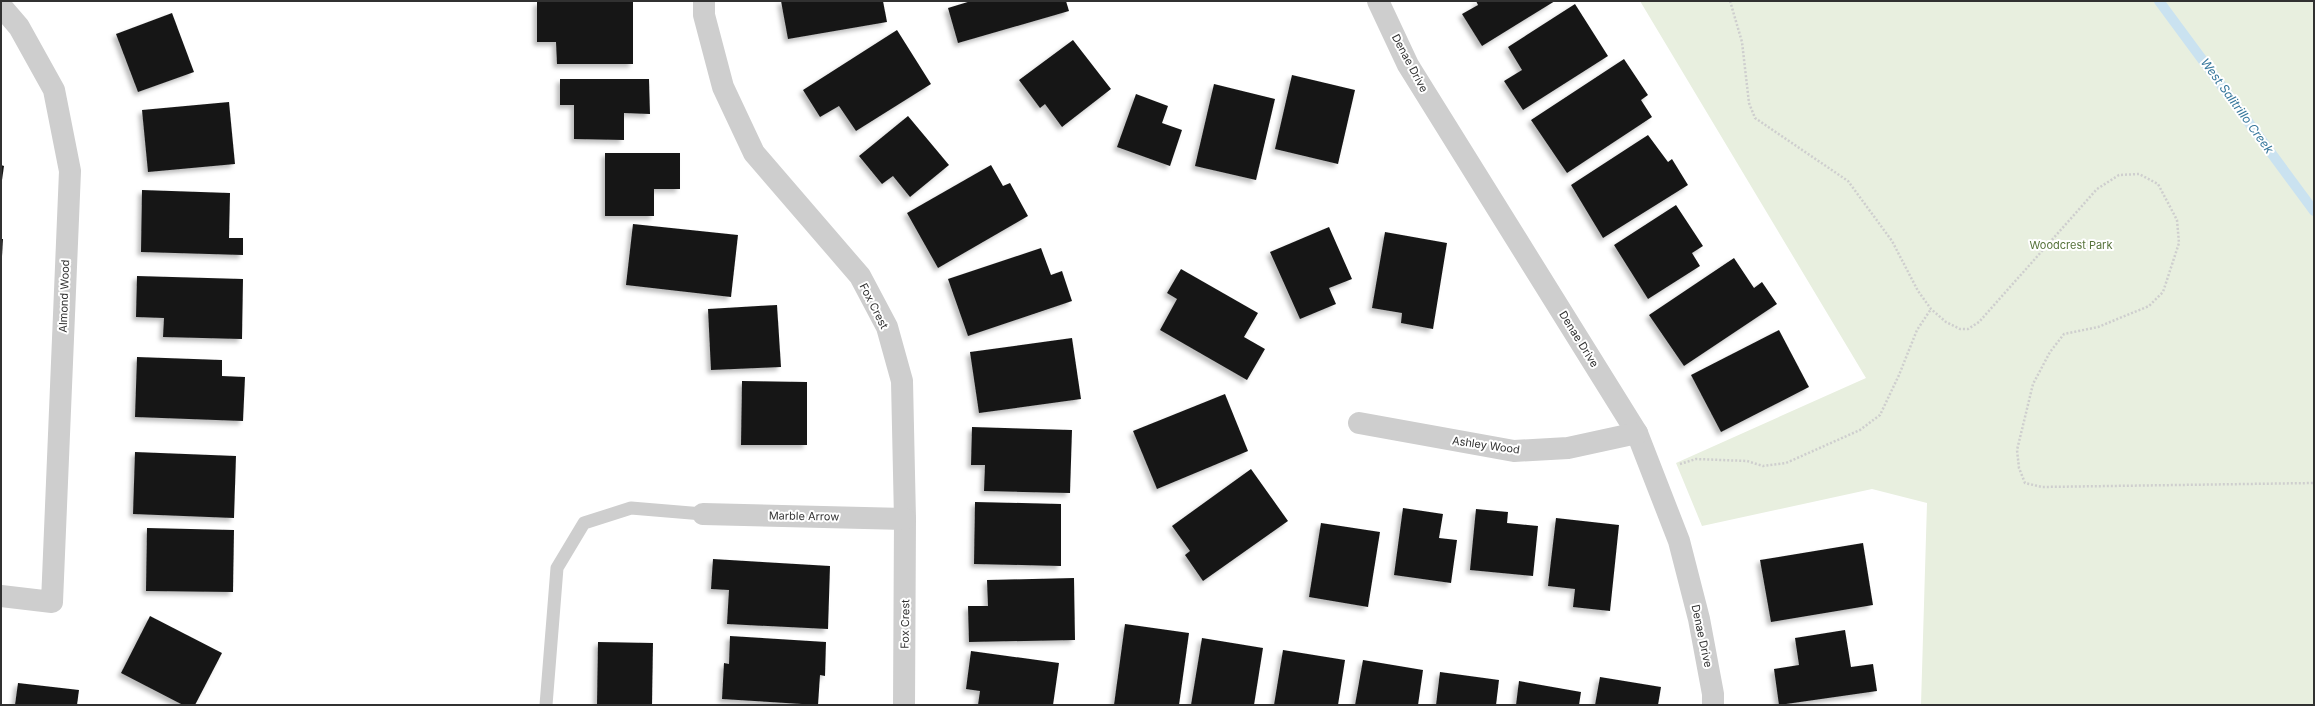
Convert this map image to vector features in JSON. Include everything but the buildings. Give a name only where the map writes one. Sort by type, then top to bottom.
[{"type":"street","name":"Fox Crest","points":[[704,1],[704,15],[723,87],[754,153],[860,276],[887,327],[902,381],[906,518],[904,705]]},
{"type":"street","name":"Denae Drive","points":[[1378,1],[1408,65],[1638,433],[1681,549],[1699,618],[1713,694],[1713,705]]},
{"type":"street","name":"Almond Wood","points":[[1,6],[19,27],[54,90],[70,171],[52,602],[1,596]]},
{"type":"street","name":"Ashley Wood","points":[[1359,423],[1514,451],[1568,448],[1638,433]]},
{"type":"street","name":"Marble Arrow","points":[[704,514],[906,518]]},
{"type":"lane","points":[[546,705],[557,568],[584,523],[631,508],[704,514]]},
{"type":"path","points":[[1730,1],[1742,42],[1749,103],[1755,118],[1848,181],[1892,241],[1918,291],[1931,309],[1946,322],[1960,329],[1968,329],[1979,322],[2097,189],[2119,175],[2139,174],[2158,184],[2177,220],[2178,243],[2163,292],[2150,306],[2098,327],[2064,334],[2050,352],[2033,384],[2017,450],[2019,468],[2025,483],[2042,487],[2314,482]]},
{"type":"path","points":[[1654,474],[1696,459],[1747,461],[1763,466],[1786,463],[1860,430],[1880,415],[1917,330],[1931,309]]},
{"type":"green space","name":"Woodcrest Park","points":[[1640,1],[2314,1],[2314,705],[1921,705],[1927,503],[1872,489],[1702,526],[1676,463],[1866,378]]},
{"type":"waterway","name":"West Salitrillo Creek","points":[[2159,1],[2314,211]]}]
